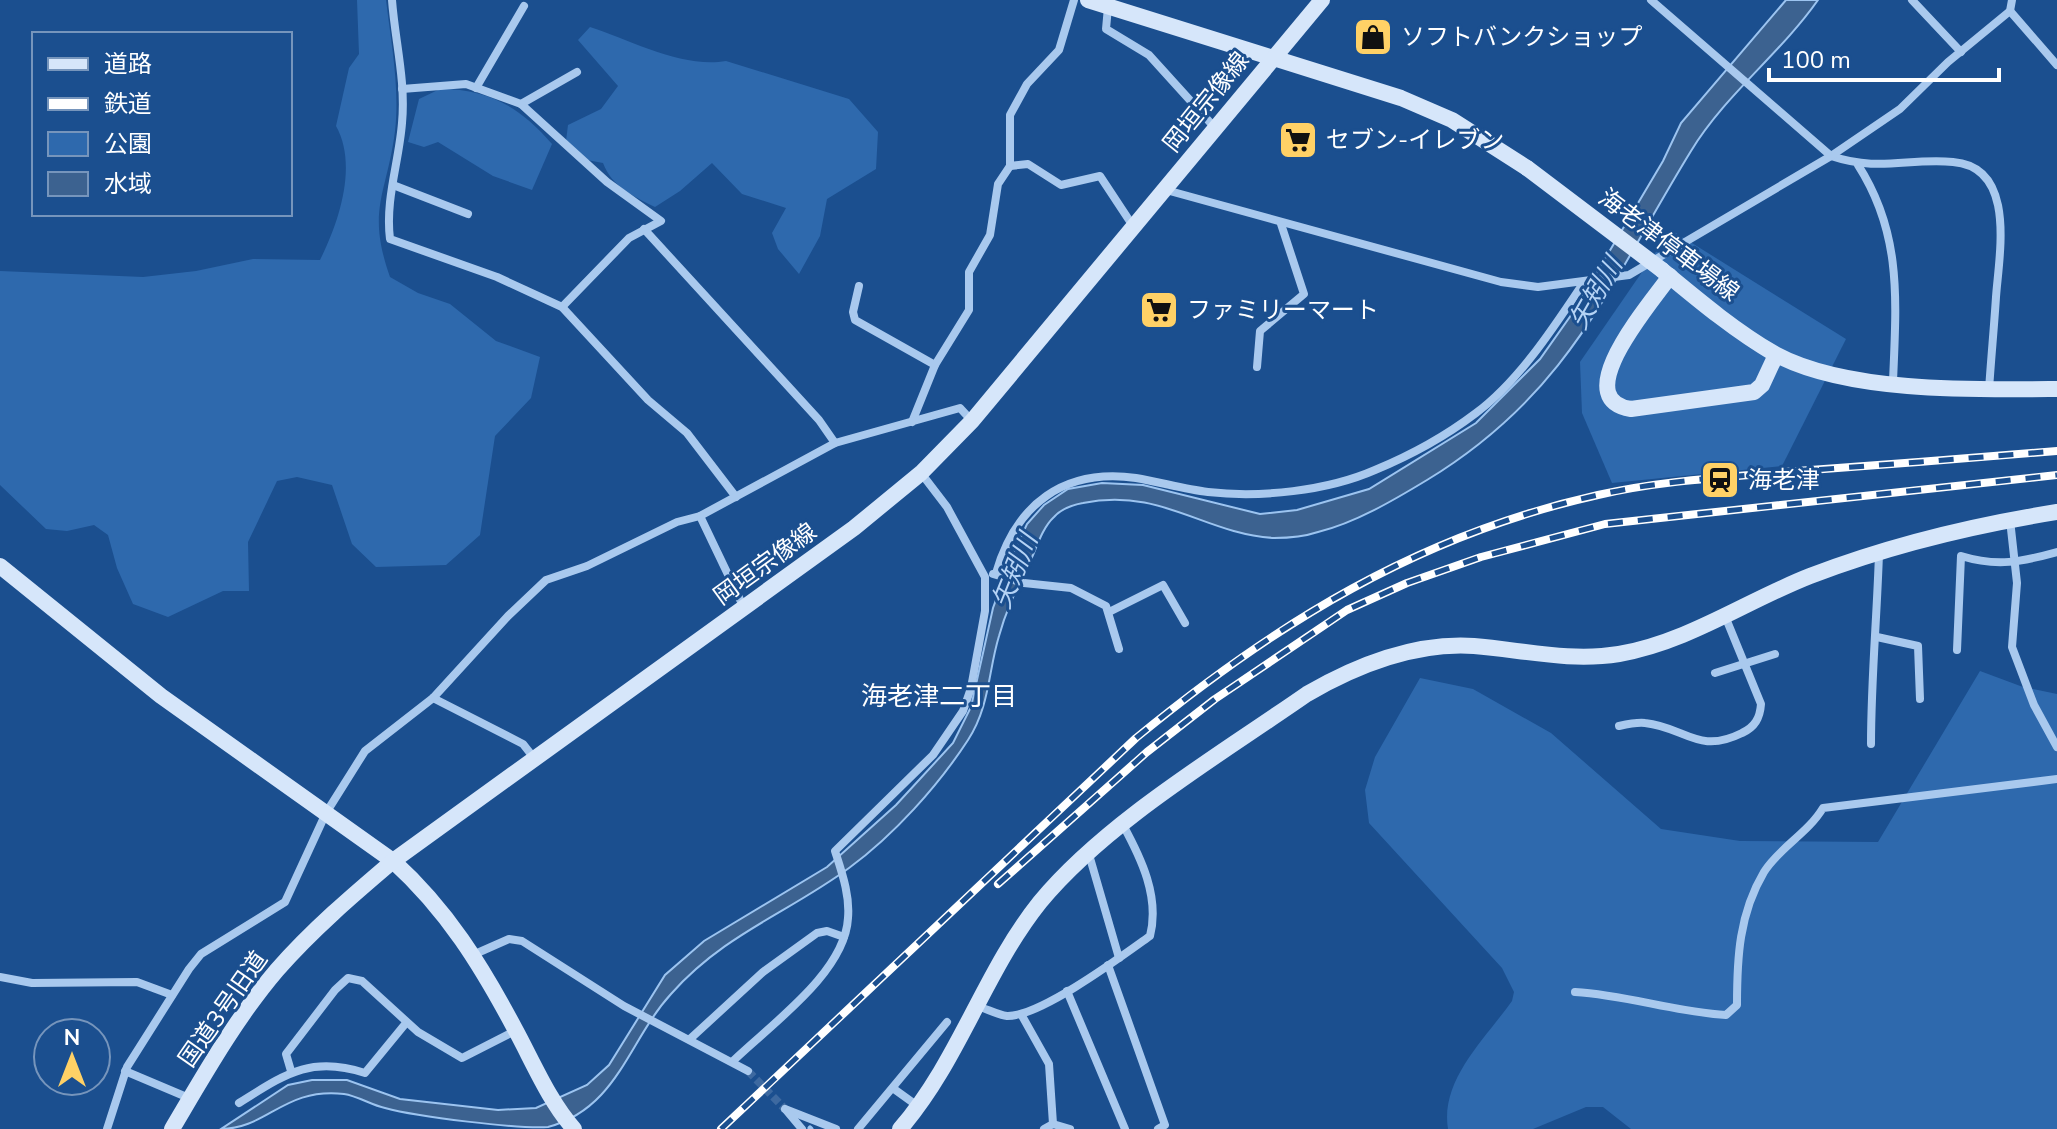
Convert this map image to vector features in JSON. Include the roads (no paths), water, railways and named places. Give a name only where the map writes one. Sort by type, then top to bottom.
[{"type":"main road","name":"海老津停車場線","points":[[1088,0],[1275,56],[1401,98],[1452,120],[1527,168],[1776,355],[1846,378],[1989,390],[2057,389]]},
{"type":"main road","name":"岡垣宗像線","points":[[393,861],[854,528],[921,473],[972,421],[1322,0]]},
{"type":"main road","points":[[1666,273],[1607,370],[1607,390],[1613,401],[1631,409],[1754,392],[1762,385],[1776,355]]},
{"type":"main road","points":[[900,1129],[919,1107],[1011,945],[1039,904],[1088,851],[1307,694],[1370,663],[1405,653],[1470,646],[1540,655],[1618,654],[1654,646],[1810,576],[1879,553],[2010,520],[2057,512]]},
{"type":"main road","points":[[0,566],[108,656],[393,861],[429,894],[475,954],[552,1098],[572,1126]]},
{"type":"main road","name":"国道3号旧道","points":[[172,1129],[251,1002],[277,970],[346,901],[393,861]]},
{"type":"street","points":[[392,0],[402,89],[402,122],[388,215],[390,239],[497,277],[562,307],[648,400],[687,433],[736,497]]},
{"type":"street","points":[[912,422],[935,365],[969,310],[969,272],[990,235],[998,184],[1010,166],[1010,115],[1027,84],[1059,50],[1074,0]]},
{"type":"street","points":[[1651,0],[1831,156],[1858,165],[1954,162],[1974,168],[1989,182],[2002,223],[1989,390]]},
{"type":"street","points":[[1912,0],[1961,52]]},
{"type":"street","points":[[1166,190],[1501,282],[1538,287],[1629,275],[1831,156],[1900,109],[2010,11],[2012,0]]},
{"type":"street","points":[[476,88],[524,6]]},
{"type":"street","points":[[1108,6],[1106,29],[1149,55],[1216,129]]},
{"type":"street","points":[[2010,11],[2057,65]]},
{"type":"street","points":[[521,104],[577,72]]},
{"type":"street","points":[[402,89],[466,84],[521,104],[607,182],[661,221],[629,238],[562,307]]},
{"type":"street","points":[[1010,166],[1028,164],[1061,185],[1100,176],[1134,228]]},
{"type":"street","points":[[1858,165],[1886,218],[1894,261],[1893,382]]},
{"type":"street","points":[[393,185],[468,214]]},
{"type":"street","points":[[1257,367],[1260,331],[1304,294],[1281,224]]},
{"type":"street","points":[[644,229],[819,420],[835,443]]},
{"type":"street","points":[[996,573],[1010,536],[1034,504],[1067,483],[1101,477],[1133,478],[1209,492],[1262,492],[1312,488],[1374,471],[1477,413],[1542,344],[1584,282]]},
{"type":"street","points":[[859,286],[853,312],[855,320],[935,365]]},
{"type":"street","points":[[107,1129],[125,1071],[201,954],[285,902],[326,813],[365,751],[433,698],[508,616],[546,580],[613,555],[677,522],[700,516],[835,443],[960,408],[972,421]]},
{"type":"street","points":[[733,1061],[834,961],[848,919],[846,887],[835,851],[908,783],[963,711],[985,611],[985,577],[947,507],[921,473]]},
{"type":"street","points":[[700,516],[744,608]]},
{"type":"street","points":[[2010,520],[2015,564],[2012,647],[2034,705],[2057,747]]},
{"type":"street","points":[[1957,650],[1961,556],[1988,564],[2015,564],[2057,552]]},
{"type":"street","points":[[1871,744],[1871,668],[1877,637],[1879,553]]},
{"type":"street","points":[[985,577],[996,573],[1024,583],[1071,588],[1106,606],[1119,649]]},
{"type":"street","points":[[1109,612],[1163,585],[1185,623]]},
{"type":"street","points":[[1619,726],[1643,723],[1701,742],[1722,743],[1751,729],[1760,715],[1761,704],[1725,616]]},
{"type":"street","points":[[1877,637],[1918,646],[1920,699]]},
{"type":"street","points":[[1715,673],[1775,654]]},
{"type":"street","points":[[433,698],[523,744],[535,759]]},
{"type":"street","points":[[1575,992],[1616,994],[1682,1011],[1726,1015],[1737,1005],[1737,940],[1765,871],[1812,826],[1823,808],[2057,779]]},
{"type":"street","points":[[977,1006],[1006,1016],[1021,1014],[1067,991],[1150,936],[1153,922],[1145,865],[1123,825]]},
{"type":"street","points":[[1088,851],[1119,958]]},
{"type":"street","points":[[690,1039],[763,972],[817,933],[827,931],[844,937]]},
{"type":"street","points":[[475,954],[509,939],[522,941],[624,1006],[748,1071]]},
{"type":"street","points":[[1108,965],[1165,1125],[1158,1129]]},
{"type":"street","points":[[0,977],[32,983],[137,982],[172,995]]},
{"type":"street","points":[[291,1071],[286,1054],[348,978],[362,981],[406,1023],[462,1058],[516,1030]]},
{"type":"street","points":[[1067,991],[1125,1129]]},
{"type":"street","points":[[1021,1014],[1049,1064],[1049,1126],[1070,1129]]},
{"type":"street","points":[[858,1129],[947,1022]]},
{"type":"street","points":[[239,1103],[291,1071],[314,1066],[346,1067],[365,1073],[406,1023]]},
{"type":"street","points":[[125,1071],[190,1099]]},
{"type":"street","points":[[894,1089],[919,1107]]},
{"type":"street","points":[[802,1129],[785,1109],[836,1129]]},
{"type":"water","name":"矢矧川","points":[[1786,0],[1818,0],[1705,131],[1582,334],[1517,411],[1476,446],[1414,488],[1360,517],[1308,535],[1274,538],[1249,535],[1136,501],[1083,503],[1060,512],[1044,530],[1006,615],[981,714],[968,740],[943,775],[899,825],[866,855],[826,884],[735,940],[691,973],[656,1012],[620,1071],[591,1105],[572,1118],[548,1127],[534,1127],[420,1115],[380,1107],[349,1095],[323,1093],[291,1102],[251,1123],[221,1129],[288,1085],[312,1080],[347,1080],[400,1099],[498,1110],[536,1108],[587,1085],[609,1065],[665,975],[704,941],[827,867],[896,805],[953,743],[971,707],[993,608],[1011,559],[1027,524],[1044,505],[1068,489],[1102,483],[1143,485],[1260,514],[1297,510],[1369,489],[1476,423],[1540,359],[1574,311],[1663,161],[1681,123]]},
{"type":"tunnel","points":[[748,1071],[785,1109]]},
{"type":"railway","points":[[721,1129],[1136,738],[1242,657],[1352,588],[1470,534],[1532,512],[1623,490],[1722,477],[2057,451]]},
{"type":"railway","points":[[998,884],[1147,752],[1215,699],[1347,610],[1407,583],[1481,557],[1605,524],[2057,475]]},
{"type":"place","name":"ソフトバンクショップ","points":[[1373,37]]},
{"type":"place","name":"セブン-イレブン","points":[[1298,140]]},
{"type":"place","name":"ファミリーマート","points":[[1159,310]]},
{"type":"place","name":"海老津","points":[[1720,480]]},
{"type":"district","name":"海老津二丁目","points":[[939,696]]}]
